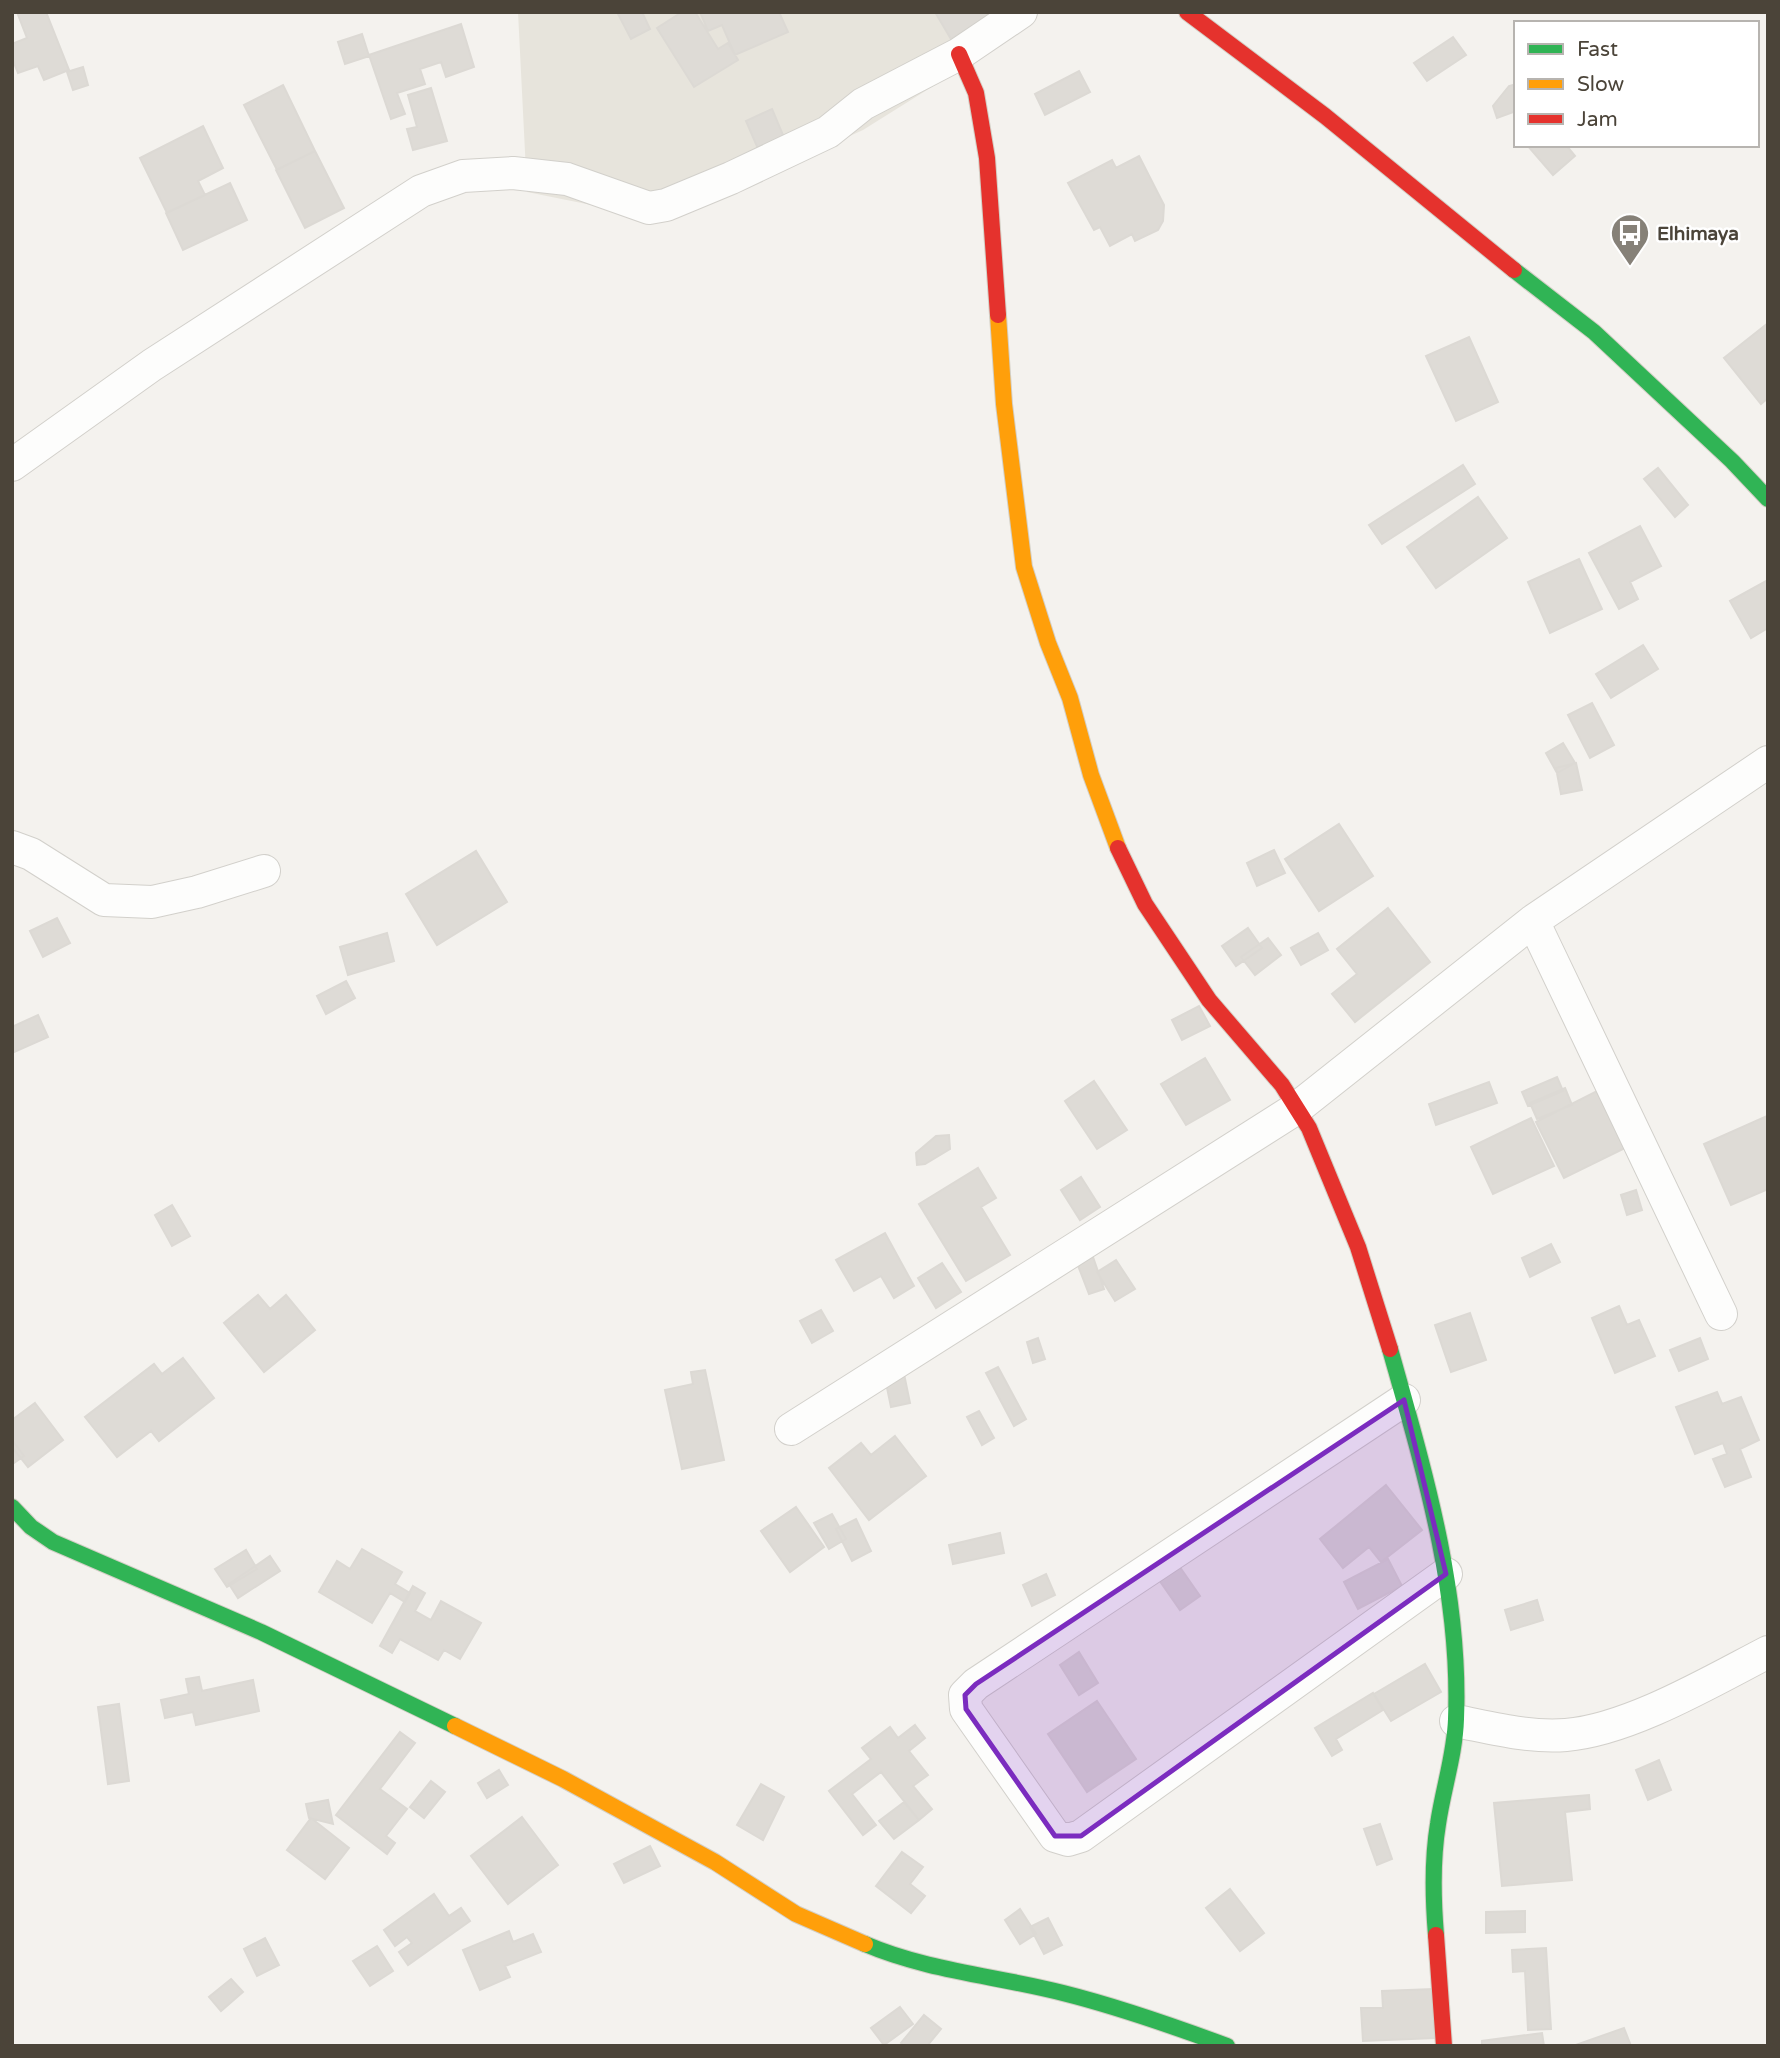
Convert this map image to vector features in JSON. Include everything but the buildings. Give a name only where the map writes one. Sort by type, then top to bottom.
[{"type":"street","points":[[12,465],[152,365],[421,191],[463,176],[513,173],[568,179],[649,208],[666,205],[718,184],[828,132],[863,104],[959,54],[1021,12]]},
{"type":"street","points":[[1186,12],[1325,116],[1502,261],[1594,332],[1732,461],[1768,499]]},
{"type":"street","points":[[959,54],[976,93],[987,158],[1004,404],[1024,568],[1070,698],[1091,775],[1113,838],[1145,904],[1209,1000],[1282,1085],[1325,1163],[1358,1247],[1431,1496],[1454,1633],[1456,1721],[1437,1828],[1433,1899],[1444,2046]]},
{"type":"street","points":[[791,1429],[1297,1108],[1533,921],[1768,762]]},
{"type":"street","points":[[12,847],[31,854],[104,900],[152,902],[197,892],[264,871]]},
{"type":"street","points":[[1533,921],[1721,1314]]},
{"type":"street","points":[[1404,1400],[976,1684],[965,1695],[966,1709],[1055,1836],[1068,1840],[1081,1836],[1446,1574]]},
{"type":"street","points":[[12,1507],[31,1527],[61,1546],[261,1632],[563,1779],[715,1862],[796,1914],[905,1959],[945,1970],[1064,1993],[1160,2021],[1227,2046]]},
{"type":"street","points":[[1456,1721],[1532,1736],[1568,1735],[1604,1727],[1656,1709],[1768,1652]]},
{"type":"highlighted area","points":[[1404,1400],[1446,1574],[1081,1836],[1055,1836],[966,1709],[965,1695],[976,1684]]},
{"type":"shaded area","points":[[518,12],[1040,12],[954,73],[863,130],[722,194],[636,214],[527,192]]},
{"type":"traffic: fast","points":[[1514,270],[1594,332],[1732,461],[1768,499]]},
{"type":"traffic: fast","points":[[1390,1349],[1438,1532],[1453,1625],[1456,1719],[1435,1851],[1436,1935]]},
{"type":"traffic: fast","points":[[12,1507],[31,1527],[53,1542],[261,1632],[455,1726]]},
{"type":"traffic: fast","points":[[865,1944],[913,1961],[1084,1998],[1227,2046]]},
{"type":"traffic: slow","points":[[998,315],[1004,404],[1024,567],[1048,643],[1070,698],[1091,775],[1118,848]]},
{"type":"traffic: slow","points":[[455,1726],[563,1779],[715,1862],[796,1914],[865,1944]]},
{"type":"traffic: jam","points":[[1187,12],[1325,116],[1514,270]]},
{"type":"traffic: jam","points":[[959,54],[976,93],[987,158],[998,315]]},
{"type":"traffic: jam","points":[[1118,848],[1145,904],[1209,1000],[1282,1085],[1309,1128],[1358,1247],[1390,1349]]},
{"type":"traffic: jam","points":[[1436,1935],[1444,2046]]},
{"type":"place","name":"Elhimaya","points":[[1630,267]]}]
